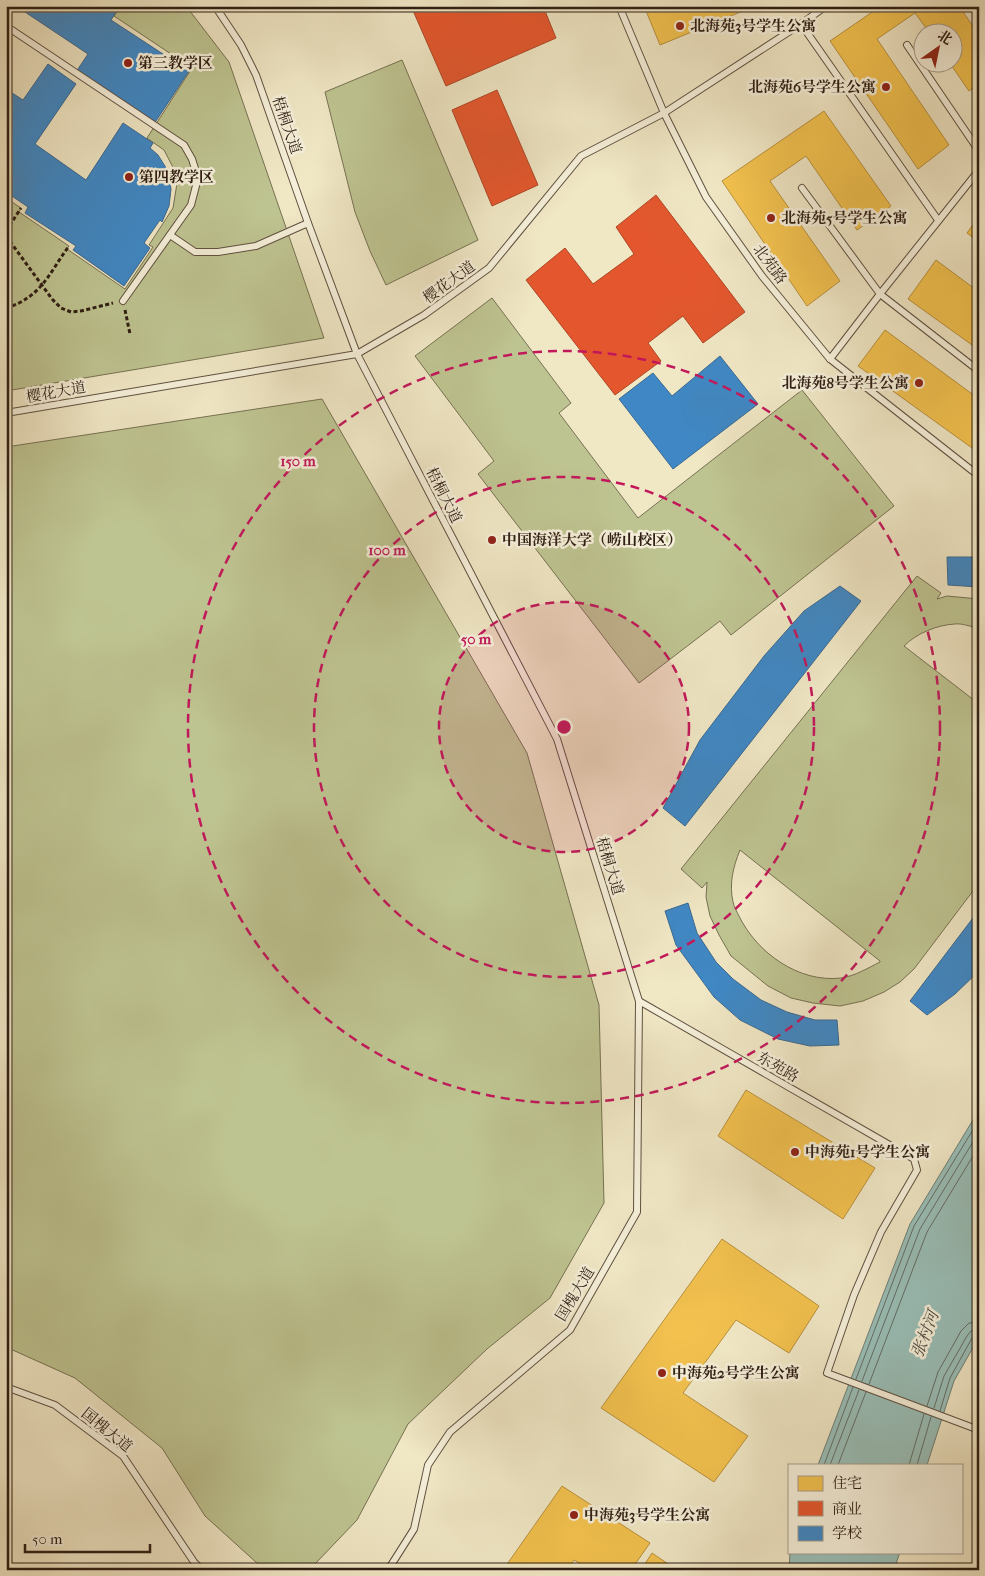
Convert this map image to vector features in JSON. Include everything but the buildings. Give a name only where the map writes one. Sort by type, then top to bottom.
[{"type":"lane","name":"梧桐大道","points":[[215,6],[241,45],[256,75],[357,354],[557,739],[639,1001]]},
{"type":"lane","name":"北苑路","points":[[619,6],[664,113],[706,197],[762,276],[830,359],[979,476]]},
{"type":"lane","name":"樱花大道","points":[[6,413],[357,354],[424,315],[489,268],[581,156],[664,113],[826,6]]},
{"type":"lane","points":[[801,24],[938,220]]},
{"type":"lane","points":[[6,26],[184,146],[192,159],[198,178],[191,205],[123,301]]},
{"type":"lane","points":[[907,45],[979,151]]},
{"type":"lane","points":[[830,359],[979,170]]},
{"type":"lane","points":[[802,188],[880,294],[979,371]]},
{"type":"lane","points":[[170,235],[194,252],[218,252],[256,246],[308,223]]},
{"type":"lane","name":"东苑路","points":[[639,1001],[914,1159],[917,1170],[882,1232],[854,1295],[827,1373],[976,1428]]},
{"type":"lane","name":"国槐大道","points":[[388,1570],[414,1529],[428,1465],[450,1432],[570,1330],[637,1212],[639,1001]]},
{"type":"lane","name":"国槐大道","points":[[6,1387],[55,1405],[123,1456],[194,1562],[202,1570]]},
{"type":"path","points":[[6,231],[21,208]]},
{"type":"path","points":[[6,236],[61,308],[71,312],[82,311],[123,301],[130,334]]},
{"type":"path","points":[[6,308],[25,300],[43,285],[69,246]]},
{"type":"green space","points":[[121,6],[186,6],[229,62],[324,338],[6,391],[6,198],[21,208],[19,212],[69,246],[67,249],[125,289],[153,247],[149,245],[173,208],[178,177],[164,150],[147,138],[192,68],[114,16]]},
{"type":"green space","points":[[402,60],[478,240],[386,285],[355,212],[325,92]]},
{"type":"green space","points":[[492,298],[571,403],[559,413],[638,518],[802,390],[894,506],[731,635],[720,621],[639,683],[478,474],[494,461],[415,356]]},
{"type":"green space","points":[[322,399],[527,753],[599,1005],[604,1203],[550,1298],[487,1349],[408,1424],[357,1520],[314,1565],[258,1564],[205,1516],[162,1448],[75,1378],[6,1347],[6,447]]},
{"type":"green space","points":[[917,576],[941,593],[937,599],[947,596],[979,599],[979,628],[958,624],[941,626],[928,630],[904,646],[979,704],[979,883],[914,969],[900,982],[884,992],[863,1001],[840,1006],[791,998],[768,986],[731,956],[710,916],[706,897],[707,882],[702,888],[681,869]],"holes":[[[740,850],[880,961],[851,976],[825,978],[810,976],[795,970],[781,963],[768,953],[747,929],[733,904],[732,876]]]},
{"type":"water","name":"张村河","points":[[979,1110],[979,1337],[954,1381],[927,1464],[818,1464],[910,1224]]},
{"type":"water","points":[[790,1554],[899,1554],[894,1570],[789,1570]]},
{"type":"place","name":"北海苑3号学生公寓","points":[[680,26]]},
{"type":"place","name":"第三教学区","points":[[128,63]]},
{"type":"place","name":"北海苑6号学生公寓","points":[[886,87]]},
{"type":"place","name":"第四教学区","points":[[129,177]]},
{"type":"place","name":"北海苑5号学生公寓","points":[[771,218]]},
{"type":"place","name":"北海苑8号学生公寓","points":[[919,383]]},
{"type":"place","name":"中国海洋大学（崂山校区）","points":[[492,540]]},
{"type":"place","name":"中海苑1号学生公寓","points":[[795,1152]]},
{"type":"place","name":"中海苑2号学生公寓","points":[[662,1373]]},
{"type":"place","name":"中海苑3号学生公寓","points":[[574,1515]]}]
